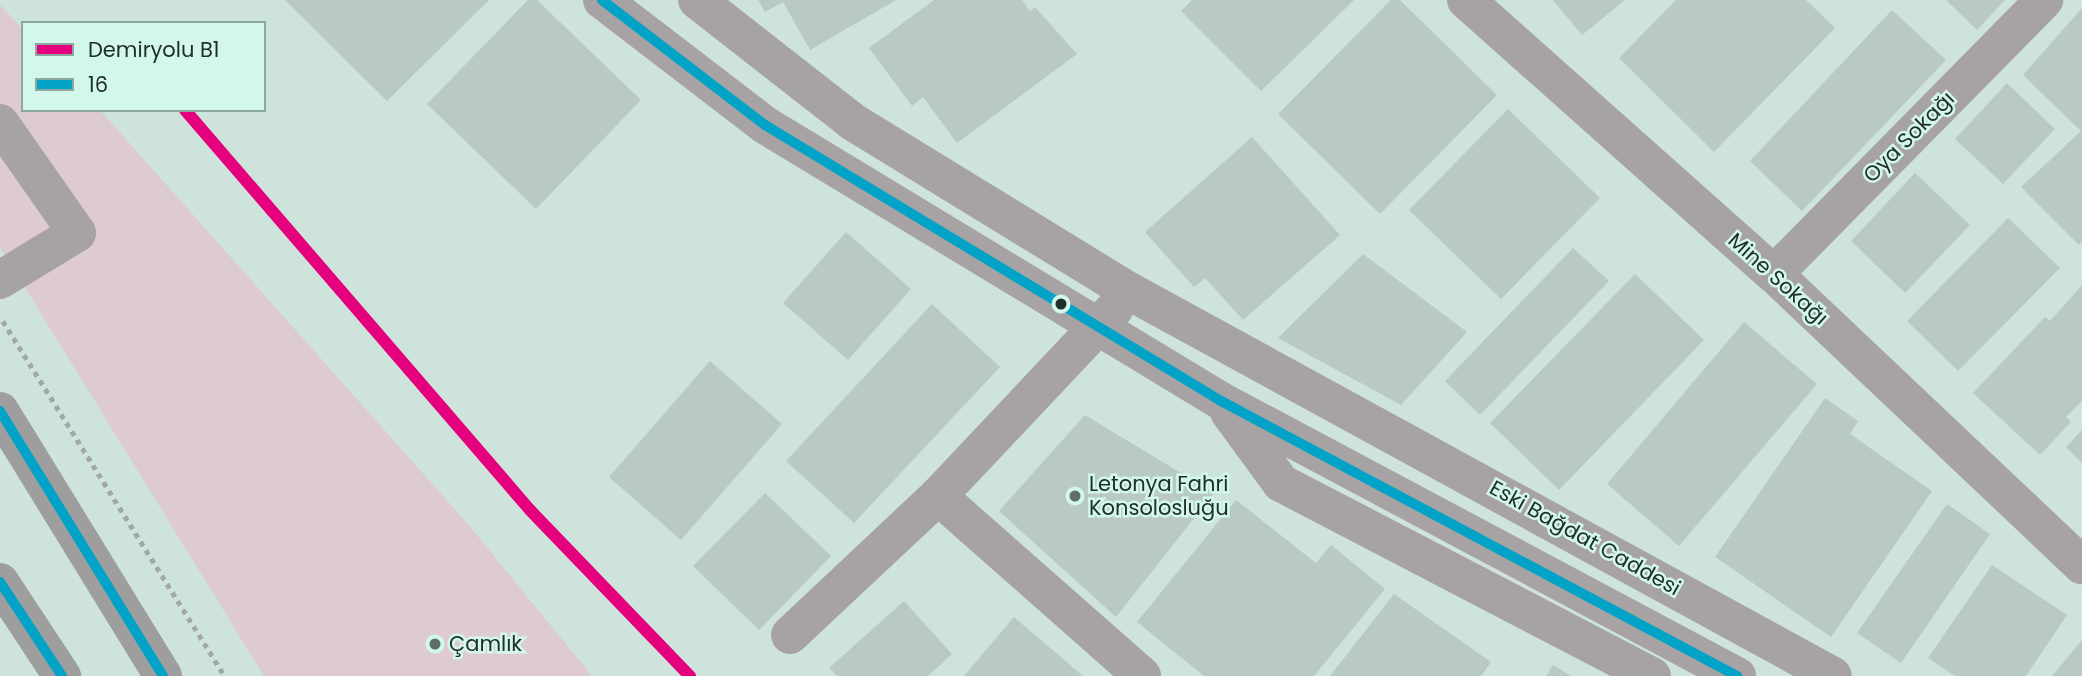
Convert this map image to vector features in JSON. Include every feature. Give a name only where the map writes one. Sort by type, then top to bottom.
[{"type":"highway","points":[[0,411],[163,676]]},
{"type":"highway","points":[[0,582],[62,676]]},
{"type":"street","points":[[603,0],[765,125],[1098,328],[1221,401],[1737,676]]},
{"type":"street","name":"Eski Bağdat Caddesi","points":[[697,0],[853,122],[1129,291],[1833,676]]},
{"type":"street","name":"Mine Sokağı","points":[[1466,0],[1774,274],[2082,565]]},
{"type":"street","name":"Oya Sokağı","points":[[1774,274],[2044,0]]},
{"type":"street","points":[[0,123],[77,233],[0,280]]},
{"type":"street","points":[[790,635],[938,496],[1098,328],[1129,291]]},
{"type":"street","points":[[1221,401],[1281,483],[1652,676]]},
{"type":"street","points":[[938,496],[1142,676]]},
{"type":"path","points":[[0,315],[225,676]]},
{"type":"shaded area","points":[[0,5],[21,27],[21,112],[102,112],[468,524],[592,676],[264,676],[0,247]]},
{"type":"building","points":[[285,0],[489,0],[387,101]]},
{"type":"building","points":[[528,0],[537,0],[641,100],[536,209],[427,104]]},
{"type":"building","points":[[758,0],[896,0],[810,50],[783,2],[765,12]]},
{"type":"building","points":[[934,0],[1022,0],[1030,11],[1035,7],[1077,54],[957,143],[923,97],[912,106],[869,48]]},
{"type":"building","points":[[1192,0],[1354,0],[1261,91],[1181,11]]},
{"type":"building","points":[[1391,0],[1400,0],[1497,95],[1380,214],[1278,114]]},
{"type":"building","points":[[1553,0],[1625,0],[1582,35]]},
{"type":"building","points":[[1676,0],[1806,0],[1835,28],[1714,152],[1619,58]]},
{"type":"building","points":[[1946,0],[2005,0],[1977,30]]},
{"type":"building","points":[[2082,8],[2082,242],[2079,245],[2021,187],[2081,131],[2023,75]]},
{"type":"building","points":[[1892,10],[1946,60],[1802,211],[1750,161]]},
{"type":"building","points":[[2007,83],[2055,129],[2003,184],[1955,139]]},
{"type":"building","points":[[1508,109],[1600,198],[1501,299],[1409,210]]},
{"type":"building","points":[[1252,137],[1340,235],[1243,320],[1205,278],[1194,287],[1145,232]]},
{"type":"building","points":[[1915,173],[1970,225],[1905,293],[1851,241]]},
{"type":"building","points":[[2008,218],[2060,268],[1958,371],[1907,321]]},
{"type":"building","points":[[846,232],[911,289],[848,360],[783,303]]},
{"type":"building","points":[[1573,248],[1609,281],[1480,415],[1445,381]]},
{"type":"building","points":[[1363,254],[1467,332],[1401,405],[1278,338]]},
{"type":"building","points":[[1635,274],[1704,340],[1559,490],[1490,423]]},
{"type":"building","points":[[2082,285],[2082,401],[2066,417],[2071,422],[2040,455],[1973,393],[2045,317],[2050,321]]},
{"type":"building","points":[[932,304],[1000,367],[854,523],[786,461]]},
{"type":"building","points":[[1744,322],[1817,384],[1679,546],[1607,484]]},
{"type":"building","points":[[710,361],[782,424],[681,540],[609,477]]},
{"type":"building","points":[[1825,398],[1858,421],[1850,434],[1932,491],[1831,637],[1715,557]]},
{"type":"building","points":[[1085,415],[1214,493],[1116,617],[999,511]]},
{"type":"building","points":[[2082,430],[2082,463],[2066,447]]},
{"type":"building","points":[[765,493],[831,556],[759,630],[693,566]]},
{"type":"building","points":[[1236,500],[1316,563],[1331,545],[1385,589],[1314,676],[1204,676],[1137,622]]},
{"type":"building","points":[[1947,504],[1990,534],[1901,663],[1857,633]]},
{"type":"building","points":[[1992,565],[2067,615],[2026,676],[1955,676],[1928,658]]},
{"type":"building","points":[[1394,594],[1491,662],[1481,676],[1330,676]]},
{"type":"building","points":[[904,601],[952,654],[928,676],[837,676],[829,668]]},
{"type":"building","points":[[1014,617],[1083,676],[964,676]]},
{"type":"building","points":[[2082,640],[2082,676],[2052,676]]},
{"type":"building","points":[[1553,665],[1571,676],[1546,676]]},
{"type":"rail line","name":"B1","points":[[187,112],[530,510],[690,676]]},
{"type":"transit line","name":"16","points":[[602,0],[765,125],[1221,401],[1737,676]]},
{"type":"transit line","name":"16","points":[[0,411],[163,676]]},
{"type":"transit line","name":"16","points":[[0,582],[62,676]]},
{"type":"place","name":"Letonya Fahri Konsolosluğu","points":[[1075,496]]},
{"type":"place","name":"Çamlık","points":[[435,644]]}]
